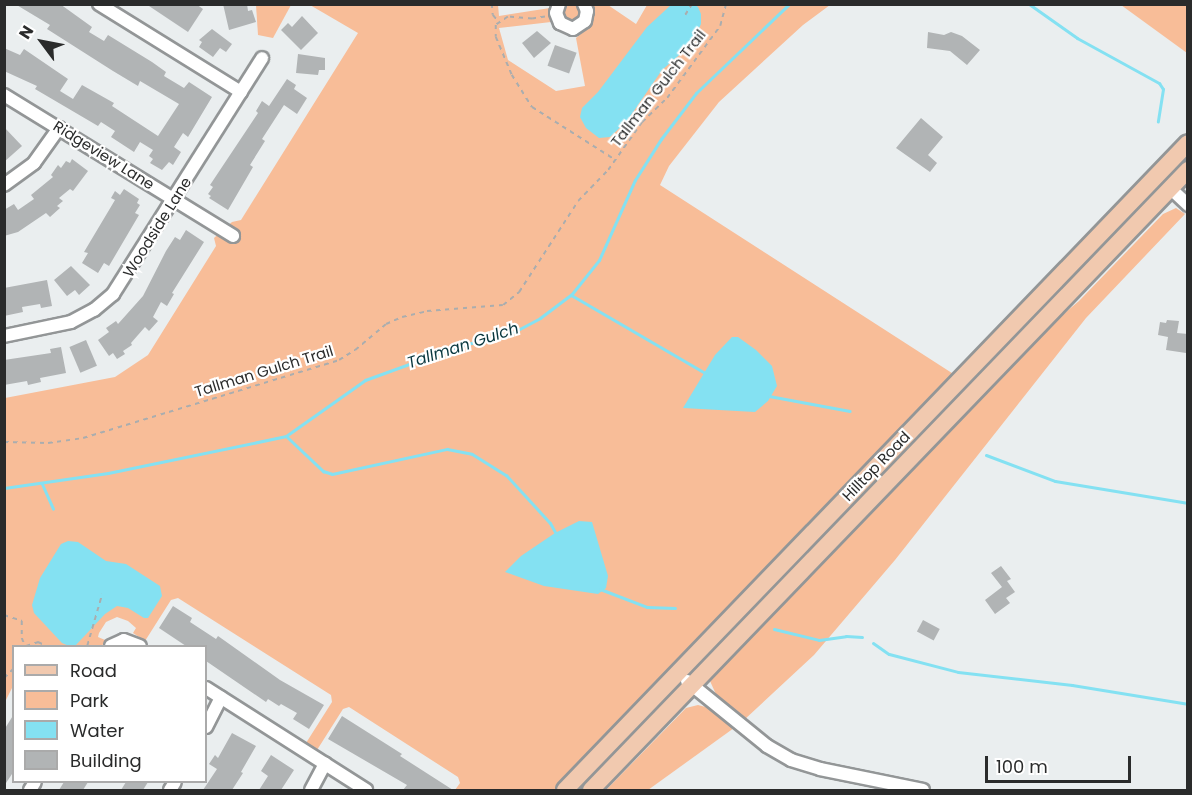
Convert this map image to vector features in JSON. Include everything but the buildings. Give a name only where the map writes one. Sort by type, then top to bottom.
[{"type":"main road","name":"Hilltop Road","points":[[565,790],[1188,143]]},
{"type":"main road","name":"Hilltop Road","points":[[591,790],[1188,170]]},
{"type":"street","points":[[99,4],[241,92]]},
{"type":"street","points":[[560,4],[556,13],[560,23],[573,29],[585,21],[587,11],[584,4]]},
{"type":"street","name":"Woodside Lane","points":[[4,336],[64,324],[89,313],[104,303],[123,282],[262,58]]},
{"type":"street","name":"Ridgeview Lane","points":[[4,95],[233,236]]},
{"type":"street","points":[[4,185],[34,163],[59,128]]},
{"type":"street","points":[[1170,189],[1188,205]]},
{"type":"street","points":[[116,639],[138,645]]},
{"type":"street","points":[[678,672],[767,746],[791,759],[820,769],[923,790]]},
{"type":"street","points":[[207,689],[366,790]]},
{"type":"street","points":[[207,725],[221,698]]},
{"type":"street","points":[[311,790],[325,764]]},
{"type":"path","points":[[492,4],[493,15],[498,22]]},
{"type":"path","points":[[685,15],[692,4]]},
{"type":"path","name":"Tallman Gulch Trail","points":[[4,442],[48,443],[84,438],[339,360],[386,324],[402,317],[427,311],[503,306],[519,292],[569,213],[615,160],[642,122],[667,98],[720,26],[726,4]]},
{"type":"path","points":[[550,16],[532,19],[508,17],[498,22],[495,30],[500,47],[526,102],[615,160]]},
{"type":"path","points":[[87,645],[102,594]]},
{"type":"path","points":[[4,615],[21,621],[22,638],[26,645]]},
{"type":"path","points":[[29,645],[38,642],[45,645]]},
{"type":"green space","points":[[578,4],[581,7],[580,21],[566,23],[561,10],[563,7]]},
{"type":"green space","points":[[256,5],[291,5],[273,38],[258,35]]},
{"type":"green space","points":[[310,5],[498,5],[499,16],[550,8],[551,22],[499,28],[508,60],[556,91],[585,86],[576,38],[592,24],[593,5],[608,5],[636,24],[647,5],[830,5],[803,25],[719,102],[669,166],[660,185],[955,375],[556,790],[455,790],[460,783],[458,777],[349,707],[343,709],[317,750],[306,743],[332,702],[331,695],[178,598],[171,600],[145,641],[133,633],[136,628],[128,621],[117,617],[106,622],[99,633],[98,637],[105,640],[102,645],[12,645],[12,688],[5,702],[5,398],[115,377],[148,355],[216,246],[214,238],[232,222],[241,220],[358,33]]},
{"type":"green space","points":[[1121,5],[1187,5],[1187,53]]},
{"type":"green space","points":[[1176,208],[1185,214],[1086,318],[895,560],[814,655],[744,720],[719,701],[710,681],[714,670],[1035,338],[1079,301],[1163,214]]},
{"type":"green space","points":[[698,705],[709,708],[734,728],[648,790],[606,790],[686,708]]},
{"type":"water","points":[[672,4],[698,7],[701,24],[695,37],[684,51],[662,70],[627,121],[610,137],[599,138],[586,128],[580,117],[582,108],[598,92],[647,27]]},
{"type":"water","points":[[732,337],[738,337],[756,350],[772,366],[777,386],[768,401],[755,412],[683,408],[715,355]]},
{"type":"water","points":[[579,521],[592,522],[608,576],[606,588],[598,594],[544,586],[505,572],[521,556],[555,533]]},
{"type":"water","points":[[68,541],[78,542],[106,561],[126,564],[160,586],[162,596],[148,618],[128,608],[117,606],[105,614],[76,645],[62,643],[34,613],[32,605],[40,578],[61,544]]},
{"type":"waterway","name":"Tallman Gulch","points":[[4,488],[108,473],[286,436],[365,380],[459,346],[512,333],[540,318],[571,295],[599,260],[635,180],[661,139],[696,93],[789,4]]},
{"type":"waterway","points":[[1029,4],[1077,38],[1159,83],[1163,89],[1158,122]]},
{"type":"waterway","points":[[571,295],[707,374]]},
{"type":"waterway","points":[[769,396],[850,411]]},
{"type":"waterway","points":[[287,437],[323,471],[332,474],[447,449],[472,454],[506,475],[550,523],[556,534]]},
{"type":"waterway","points":[[986,455],[1055,481],[1188,503]]},
{"type":"waterway","points":[[42,484],[53,509]]},
{"type":"waterway","points":[[600,589],[647,607],[675,608]]},
{"type":"waterway","points":[[774,629],[819,640],[846,636],[862,637]]},
{"type":"waterway","points":[[873,643],[889,654],[958,672],[1072,685],[1188,704]]}]
